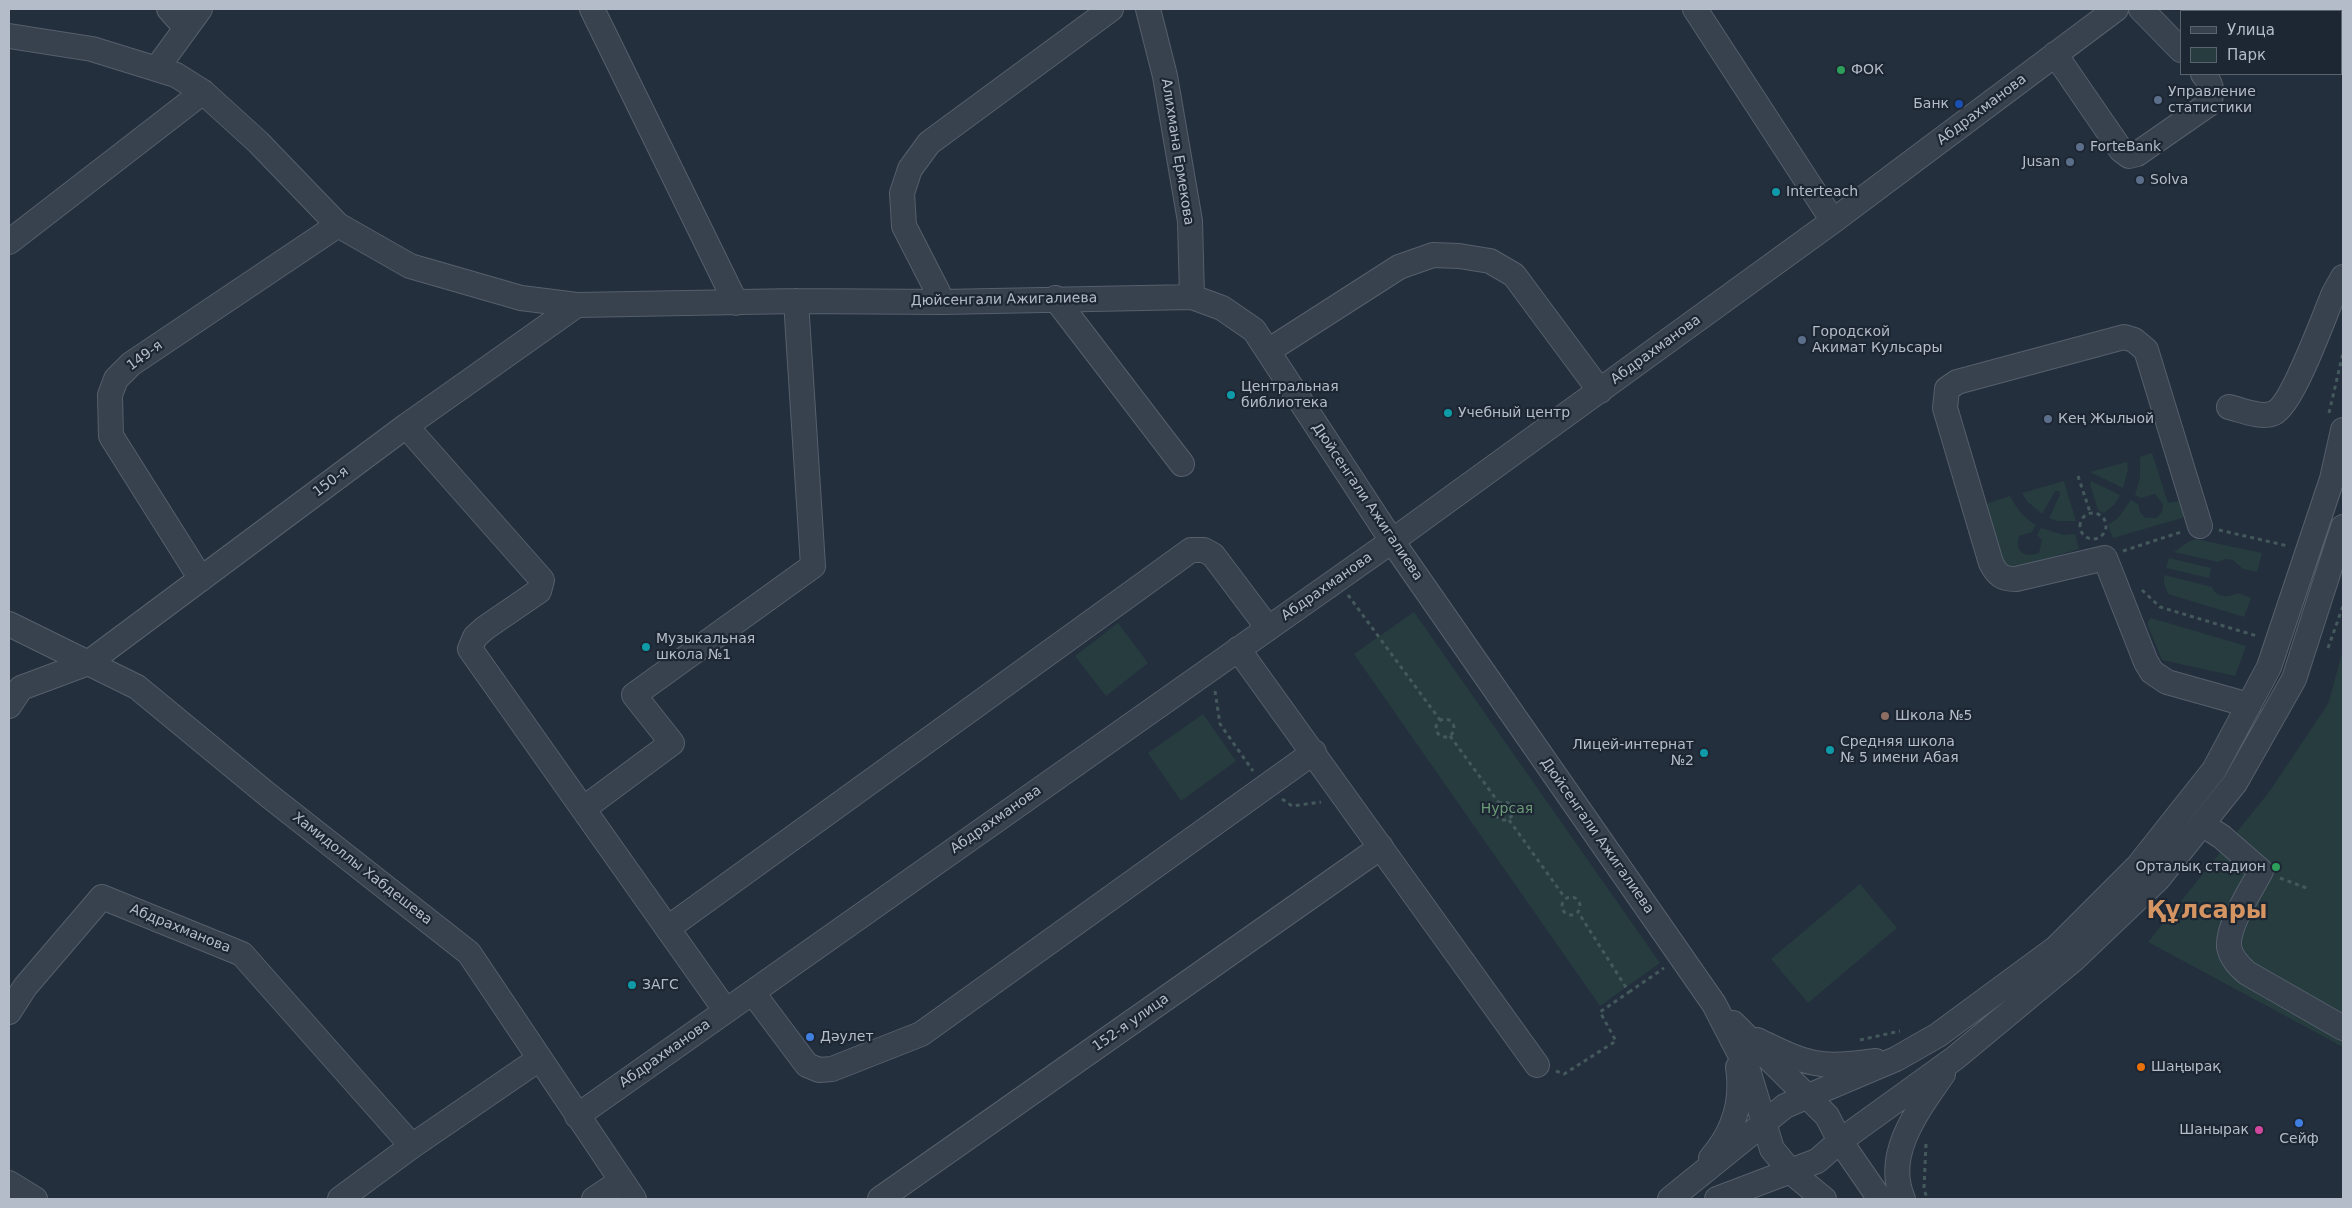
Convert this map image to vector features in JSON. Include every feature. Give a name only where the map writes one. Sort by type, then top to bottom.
[{"type":"street","points":[[169,9],[186,28]]},
{"type":"street","points":[[158,68],[200,9]]},
{"type":"street","points":[[592,9],[736,303]]},
{"type":"street","points":[[943,302],[904,226],[902,193],[910,169],[929,143],[1111,9]]},
{"type":"street","name":"Алихмана Ермекова","points":[[1148,9],[1165,76],[1190,221],[1192,297]]},
{"type":"street","points":[[1694,9],[1833,221]]},
{"type":"street","name":"Абдрахманова","points":[[578,1116],[1392,541],[1833,221],[2116,9]]},
{"type":"street","points":[[2151,12],[2180,49]]},
{"type":"street","name":"Дюйсенгали Ажигалиева","points":[[9,36],[92,49],[176,75],[203,92],[258,142],[338,225],[410,266],[520,298],[577,305],[796,301],[943,302],[1055,298],[1192,297],[1222,308],[1254,330],[1392,541],[1714,1004],[1738,1036],[1808,1095]]},
{"type":"street","points":[[2055,54],[2121,150],[2129,156],[2137,154],[2209,104],[2213,92],[2208,79],[2204,75]]},
{"type":"street","points":[[9,242],[203,92]]},
{"type":"street","name":"149-я","points":[[201,579],[111,436],[110,395],[116,379],[131,364],[338,225]]},
{"type":"street","points":[[1268,351],[1400,267],[1433,255],[1459,256],[1490,261],[1514,275],[1600,390]]},
{"type":"street","points":[[2229,407],[2258,414],[2274,413],[2289,398],[2334,293],[2343,277]]},
{"type":"street","points":[[1055,298],[1182,464]]},
{"type":"street","points":[[584,809],[672,743],[634,695],[813,566],[796,301]]},
{"type":"street","name":"150-я","points":[[9,706],[21,688],[88,663],[406,426],[577,305]]},
{"type":"street","points":[[2200,526],[2146,350],[2134,340],[2124,337],[1957,382],[1947,389],[1945,408],[1991,563],[1996,573],[2004,579],[2016,579],[2105,558],[2146,662],[2152,672],[2167,682],[2249,705]]},
{"type":"street","points":[[406,426],[542,580],[539,591],[485,628],[475,637],[470,649],[726,1011]]},
{"type":"street","points":[[1677,1194],[1785,1106],[1896,1059],[1938,1035],[2056,948],[2138,866],[2214,770],[2270,667],[2332,478],[2343,430]]},
{"type":"street","points":[[1717,1199],[1817,1161],[1840,1141],[1955,1058],[2073,960],[2158,879],[2235,783],[2294,679],[2343,527]]},
{"type":"street","points":[[668,928],[1191,550],[1204,550],[1212,555],[1268,628]]},
{"type":"street","name":"Хамидоллы Хабдешева","points":[[9,624],[137,687],[268,795],[468,953],[627,1190]]},
{"type":"street","points":[[1238,649],[1350,802],[1537,1065]]},
{"type":"street","points":[[753,992],[807,1065],[819,1070],[832,1069],[921,1034],[1314,752]]},
{"type":"street","points":[[2202,824],[2222,837],[2261,871],[2229,934],[2229,949],[2235,961],[2247,973],[2343,1028]]},
{"type":"street","name":"152-я улица","points":[[880,1199],[1382,847]]},
{"type":"street","name":"Абдрахманова","points":[[9,1012],[25,987],[102,896],[242,954],[412,1146]]},
{"type":"street","points":[[1677,1194],[1715,1154],[1736,1112],[1741,1086],[1738,1036],[1816,1064],[1896,1059]]},
{"type":"street","name":"Дюйсенгали Ажигалиева","points":[[1738,1036],[1764,1123]]},
{"type":"street","points":[[1903,1199],[1899,1191],[1898,1171],[1901,1148],[1908,1127],[1955,1058]]},
{"type":"street","points":[[340,1199],[412,1146],[539,1059]]},
{"type":"street","points":[[1808,1095],[1827,1116],[1840,1141],[1880,1199]]},
{"type":"street","points":[[1764,1123],[1772,1149],[1791,1172],[1824,1199]]},
{"type":"street","points":[[9,1183],[36,1199]]},
{"type":"street","points":[[594,1199],[627,1190]]},
{"type":"path","points":[[2078,476],[2090,512]]},
{"type":"path","points":[[2090,512],[2099,514],[2106,524],[2105,532],[2095,539],[2082,534],[2079,526],[2082,517],[2090,512]]},
{"type":"path","points":[[2105,558],[2200,526],[2291,546]]},
{"type":"path","points":[[1337,580],[1440,720]]},
{"type":"path","points":[[2139,588],[2160,607],[2260,637]]},
{"type":"path","points":[[1218,686],[1214,693],[1220,724],[1264,788],[1292,806],[1310,802],[1350,802]]},
{"type":"path","points":[[1448,719],[1453,723],[1454,732],[1450,736],[1443,738],[1438,734],[1435,728],[1440,720],[1448,719]]},
{"type":"path","points":[[1450,736],[1499,803]]},
{"type":"path","points":[[1505,802],[1512,806],[1514,812],[1509,820],[1503,821],[1497,818],[1495,808],[1499,803],[1505,802]]},
{"type":"path","points":[[1509,820],[1565,898]]},
{"type":"path","points":[[2261,871],[2309,889]]},
{"type":"path","points":[[1565,898],[1577,899],[1580,904],[1578,912],[1572,916],[1563,913],[1561,907],[1565,898]]},
{"type":"path","points":[[1578,912],[1629,992]]},
{"type":"path","points":[[1537,1065],[1564,1074],[1616,1041],[1600,1012],[1667,966]]},
{"type":"path","points":[[1852,1041],[1904,1030]]},
{"type":"path","points":[[1926,1137],[1924,1188],[1927,1199]]},
{"type":"green space","points":[[2152,453],[2168,503],[2178,501],[2184,514],[2182,518],[2113,538],[2108,525],[2118,518],[2131,500],[2138,504],[2140,512],[2145,518],[2156,518],[2162,512],[2163,504],[2155,494],[2141,498],[2135,495],[2140,478],[2140,457]]},
{"type":"green space","points":[[2127,462],[2128,470],[2123,488],[2090,472]]},
{"type":"green space","points":[[2064,481],[2076,521],[2057,521],[2049,518],[2060,495],[2059,491],[2055,491],[2042,514],[2027,501],[2022,493]]},
{"type":"green space","points":[[2091,481],[2120,495],[2115,504],[2104,513],[2098,510],[2090,484]]},
{"type":"green space","points":[[2010,496],[2021,513],[2036,525],[2032,532],[2019,536],[2019,550],[2029,555],[2039,553],[2042,540],[2037,535],[2041,528],[2064,535],[2075,534],[2079,549],[2012,569],[2003,564],[1983,505]]},
{"type":"green space","points":[[2196,539],[2262,553],[2257,572],[2243,569],[2233,560],[2225,559],[2218,562],[2174,552]]},
{"type":"green space","points":[[2169,558],[2211,568],[2209,578],[2166,568]]},
{"type":"green space","points":[[2164,575],[2212,587],[2219,595],[2230,596],[2238,593],[2251,598],[2244,617],[2168,594],[2164,583]]},
{"type":"green space","name":"Нурсая","points":[[1414,612],[1660,963],[1600,1006],[1354,654]]},
{"type":"green space","points":[[2151,618],[2246,646],[2235,676],[2162,660],[2148,626],[2148,621]]},
{"type":"green space","points":[[1118,623],[1148,663],[1106,696],[1075,656]]},
{"type":"green space","name":"Орталық стадион","points":[[2343,650],[2343,1047],[2148,942],[2269,792],[2328,704]]},
{"type":"green space","points":[[1203,714],[1236,761],[1181,801],[1148,753]]},
{"type":"green space","points":[[1860,884],[1897,928],[1808,1003],[1771,959]]},
{"type":"place","name":"ФОК","points":[[1841,70]]},
{"type":"place","name":"Управление статистики","points":[[2158,100]]},
{"type":"place","name":"Банк","points":[[1959,104]]},
{"type":"place","name":"ForteBank","points":[[2080,147]]},
{"type":"place","name":"Jusan","points":[[2070,162]]},
{"type":"place","name":"Solva","points":[[2140,180]]},
{"type":"place","name":"Interteach","points":[[1776,192]]},
{"type":"place","name":"Городской Акимат Кульсары","points":[[1802,340]]},
{"type":"place","name":"Центральная библиотека","points":[[1231,395]]},
{"type":"place","name":"Учебный центр","points":[[1448,413]]},
{"type":"place","name":"Кең Жылыой","points":[[2048,419]]},
{"type":"place","name":"Музыкальная школа №1","points":[[646,647]]},
{"type":"place","name":"Школа №5","points":[[1885,716]]},
{"type":"place","name":"Средняя школа № 5 имени Абая","points":[[1830,750]]},
{"type":"place","name":"Лицей-интернат №2","points":[[1704,753]]},
{"type":"place","name":"Орталық стадион","points":[[2276,867]]},
{"type":"place","name":"ЗАГС","points":[[632,985]]},
{"type":"place","name":"Дәулет","points":[[810,1037]]},
{"type":"place","name":"Шаңырақ","points":[[2141,1067]]},
{"type":"place","name":"Сейф","points":[[2299,1123]]},
{"type":"place","name":"Шанырак","points":[[2259,1130]]},
{"type":"district","name":"Құлсары","points":[[2207,912]]}]
